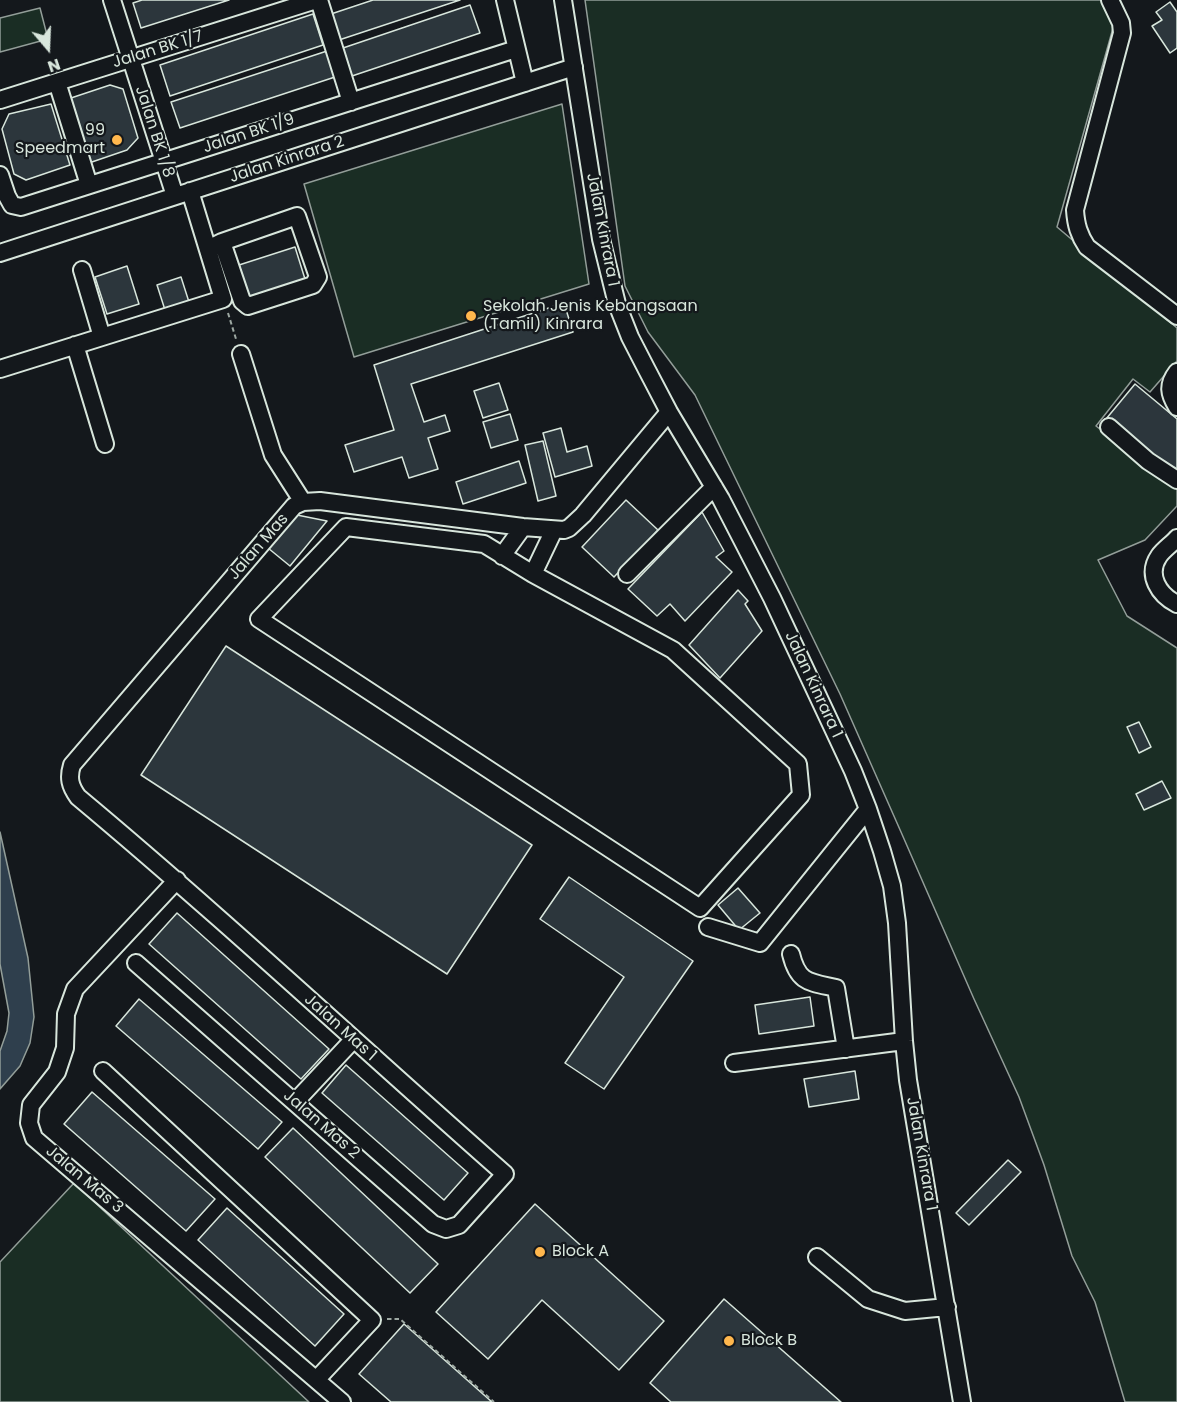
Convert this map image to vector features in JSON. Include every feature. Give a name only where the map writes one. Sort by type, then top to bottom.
[{"type":"street","name":"Jalan BK 1/8","points":[[112,0],[164,161],[215,246]]},
{"type":"street","name":"Jalan BK 1/7","points":[[0,100],[317,0]]},
{"type":"street","points":[[317,0],[351,102]]},
{"type":"street","points":[[505,0],[525,82]]},
{"type":"street","name":"Jalan Kinrara 1","points":[[563,0],[599,228],[609,276],[630,337],[669,412],[714,487],[772,598],[853,771],[868,809],[892,886],[897,922],[904,1041],[962,1402]]},
{"type":"street","points":[[1110,0],[1121,23],[1122,33],[1075,210],[1076,225],[1087,247],[1177,316]]},
{"type":"street","name":"Jalan BK 1/9","points":[[0,175],[12,205],[21,207],[516,49]]},
{"type":"street","name":"Jalan Kinrara 2","points":[[0,253],[574,67]]},
{"type":"street","points":[[57,82],[89,185]]},
{"type":"street","points":[[297,216],[318,277],[313,285],[248,306],[242,301],[215,246],[297,216]]},
{"type":"street","points":[[0,369],[223,299],[215,246]]},
{"type":"street","points":[[82,270],[102,337]]},
{"type":"street","points":[[75,345],[105,444]]},
{"type":"street","points":[[241,354],[273,455],[303,502]]},
{"type":"street","points":[[1177,372],[1171,380],[1169,391],[1177,407]]},
{"type":"street","points":[[533,574],[554,530],[569,528],[584,515],[669,412]]},
{"type":"street","points":[[1109,427],[1148,461],[1177,480]]},
{"type":"street","points":[[627,574],[714,487]]},
{"type":"street","name":"Jalan Mas","points":[[177,880],[78,797],[69,781],[72,765],[294,506],[303,502],[320,501],[554,530]]},
{"type":"street","points":[[502,556],[523,526]]},
{"type":"street","points":[[346,527],[484,544],[533,574],[673,650],[798,764],[801,795],[700,908],[259,619],[346,527]]},
{"type":"street","points":[[1177,538],[1159,556],[1154,569],[1154,581],[1165,597],[1177,604]]},
{"type":"street","points":[[708,927],[760,943],[868,809]]},
{"type":"street","name":"Jalan Mas 1","points":[[177,880],[505,1174]]},
{"type":"street","name":"Jalan Mas 3","points":[[177,880],[75,989],[66,1014],[65,1048],[57,1072],[31,1105],[29,1123],[34,1138],[342,1402]]},
{"type":"street","points":[[791,954],[795,971],[806,982],[836,988],[846,1049]]},
{"type":"street","name":"Jalan Mas 2","points":[[136,963],[440,1227],[446,1229],[459,1225],[505,1174]]},
{"type":"street","points":[[295,1102],[353,1040]]},
{"type":"street","points":[[734,1063],[904,1041]]},
{"type":"street","points":[[103,1071],[372,1320],[317,1379]]},
{"type":"street","points":[[817,1257],[868,1299],[905,1311],[947,1307]]},
{"type":"path","points":[[223,299],[241,354]]},
{"type":"path","points":[[372,1320],[400,1319],[494,1402]]},
{"type":"green space","points":[[585,0],[1102,0],[1115,21],[1057,227],[1177,328],[1177,361],[1150,392],[1133,379],[1096,426],[1177,489],[1177,506],[1145,540],[1098,560],[1127,616],[1177,648],[1177,1402],[1125,1402],[1095,1302],[1072,1256],[1044,1165],[1019,1097],[840,694],[695,395],[648,332],[625,286]]},
{"type":"green space","points":[[40,8],[48,39],[0,52],[0,18]]},
{"type":"green space","points":[[562,104],[589,284],[354,357],[304,184]]},
{"type":"green space","points":[[74,1183],[309,1402],[0,1402],[0,1262]]},
{"type":"water","points":[[0,832],[28,958],[34,1017],[30,1043],[20,1066],[0,1089],[0,1051],[7,1031],[9,1013],[0,964]]},
{"type":"building","points":[[142,0],[229,0],[141,28],[133,3]]},
{"type":"building","points":[[373,0],[460,0],[339,40],[331,14]]},
{"type":"building","points":[[1170,2],[1177,12],[1177,48],[1170,53],[1152,26],[1162,20],[1156,12]]},
{"type":"building","points":[[470,5],[480,33],[352,76],[343,48]]},
{"type":"building","points":[[313,14],[323,45],[170,96],[160,65]]},
{"type":"building","points":[[327,51],[335,77],[180,128],[171,102]]},
{"type":"building","points":[[110,85],[123,89],[138,138],[127,150],[86,164],[65,100]]},
{"type":"building","points":[[51,104],[70,165],[26,180],[14,174],[2,129],[9,114]]},
{"type":"building","points":[[295,247],[305,279],[249,297],[239,265]]},
{"type":"building","points":[[127,266],[139,304],[107,314],[95,277]]},
{"type":"building","points":[[181,277],[189,302],[165,310],[157,285]]},
{"type":"building","points":[[564,303],[573,332],[411,384],[424,422],[445,415],[450,431],[428,438],[438,469],[409,478],[402,457],[354,472],[345,445],[394,430],[374,365]]},
{"type":"building","points":[[499,383],[508,410],[483,418],[474,391]]},
{"type":"building","points":[[1135,384],[1177,419],[1177,477],[1106,419]]},
{"type":"building","points":[[510,414],[518,440],[491,448],[483,422]]},
{"type":"building","points":[[561,428],[567,452],[587,446],[592,466],[555,477],[543,433]]},
{"type":"building","points":[[543,441],[556,496],[538,501],[525,445]]},
{"type":"building","points":[[519,461],[526,483],[463,504],[456,482]]},
{"type":"building","points":[[626,500],[658,530],[614,577],[582,547]]},
{"type":"building","points":[[702,512],[724,551],[716,557],[732,572],[685,621],[670,604],[657,616],[628,589]]},
{"type":"building","points":[[297,515],[327,521],[290,566],[268,548]]},
{"type":"building","points":[[738,590],[748,601],[745,604],[762,631],[720,678],[689,645]]},
{"type":"building","points":[[226,646],[532,845],[447,974],[141,775]]},
{"type":"building","points":[[1139,722],[1151,747],[1139,753],[1127,727]]},
{"type":"building","points":[[1162,781],[1171,798],[1144,810],[1136,794]]},
{"type":"building","points":[[569,877],[693,961],[604,1089],[565,1063],[624,977],[540,919]]},
{"type":"building","points":[[738,888],[760,913],[739,930],[718,905]]},
{"type":"building","points":[[177,913],[329,1049],[301,1079],[149,944]]},
{"type":"building","points":[[810,997],[814,1026],[759,1034],[755,1005]]},
{"type":"building","points":[[139,999],[282,1122],[258,1149],[116,1026]]},
{"type":"building","points":[[346,1065],[468,1173],[444,1200],[322,1093]]},
{"type":"building","points":[[855,1071],[859,1099],[809,1107],[804,1079]]},
{"type":"building","points":[[92,1092],[215,1199],[186,1231],[64,1124]]},
{"type":"building","points":[[293,1128],[438,1264],[410,1293],[265,1157]]},
{"type":"building","points":[[1008,1160],[1021,1172],[969,1225],[956,1213]]},
{"type":"building","name":"Block A","points":[[535,1204],[664,1321],[619,1370],[542,1300],[488,1359],[436,1312]]},
{"type":"building","points":[[227,1208],[344,1314],[315,1346],[198,1240]]},
{"type":"building","name":"Block B","points":[[724,1299],[841,1402],[671,1402],[650,1383]]},
{"type":"building","points":[[404,1324],[492,1402],[391,1402],[359,1374]]},
{"type":"place","name":"99 Speedmart","points":[[117,140]]},
{"type":"place","name":"Sekolah Jenis Kebangsaan (Tamil) Kinrara","points":[[471,316]]},
{"type":"place","name":"Block A","points":[[540,1252]]},
{"type":"place","name":"Block B","points":[[729,1341]]}]
